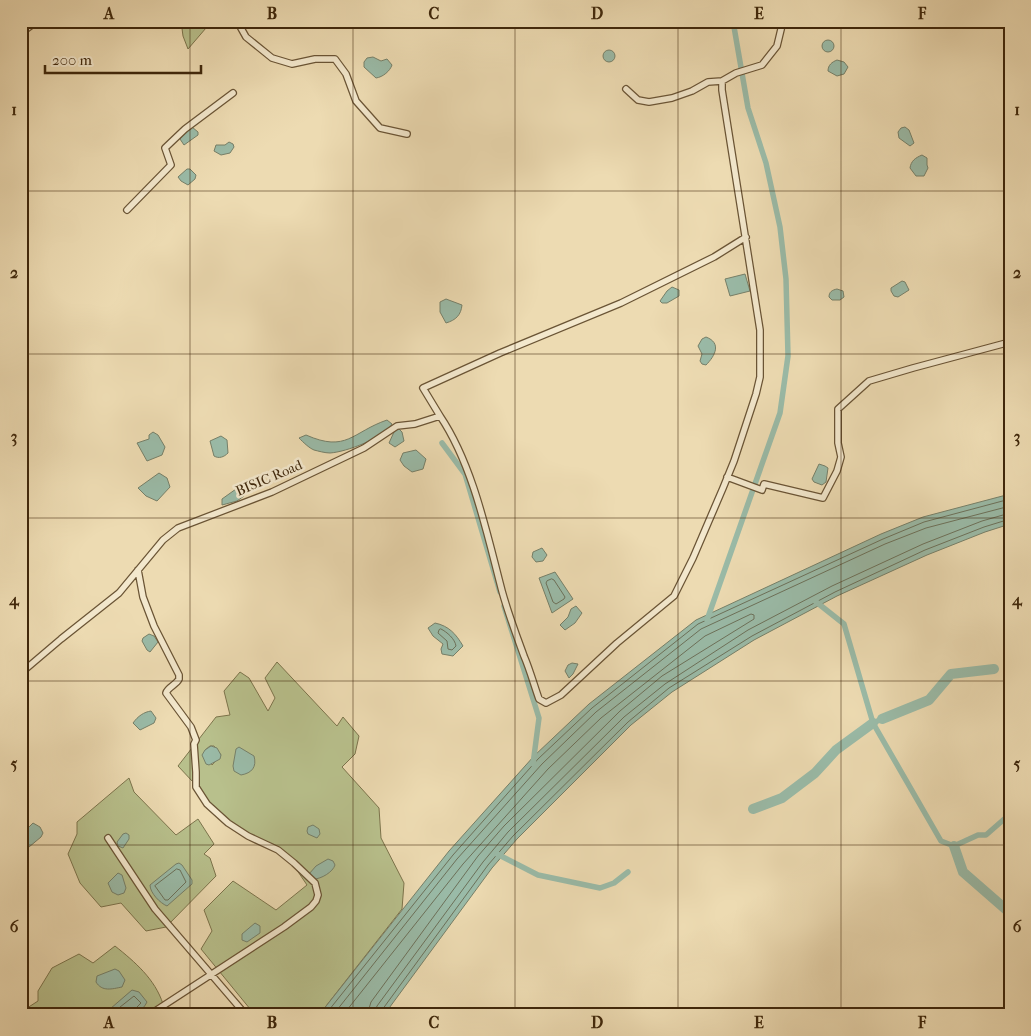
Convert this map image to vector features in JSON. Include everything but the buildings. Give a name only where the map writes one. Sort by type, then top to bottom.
[{"type":"street","points":[[21,33],[37,21]]},
{"type":"street","points":[[237,21],[246,37],[272,58],[292,64],[315,59],[335,59],[346,74],[356,101],[380,128],[407,134]]},
{"type":"street","points":[[626,89],[638,100],[649,102],[672,98],[692,91],[708,82],[722,82],[736,73],[762,65],[777,46],[783,21]]},
{"type":"street","points":[[722,82],[722,90],[746,237],[760,330],[760,377],[727,477],[693,558],[674,596],[617,643],[561,695],[552,701],[543,702],[539,699],[516,636],[493,553],[461,454],[423,388],[517,346],[621,303],[714,257],[746,237]]},
{"type":"street","points":[[127,210],[171,164],[165,148],[185,128],[233,93]]},
{"type":"street","points":[[727,477],[762,490],[764,484],[823,498],[841,457],[838,443],[838,409],[869,381],[1010,342]]},
{"type":"street","name":"BISIC Road","points":[[21,673],[119,592],[163,540],[178,528],[272,492],[364,448],[397,426],[415,424],[440,416]]},
{"type":"street","points":[[138,570],[143,597],[154,626],[179,679],[166,693],[169,700],[188,722],[196,740],[194,744],[196,787],[207,804],[218,815],[248,836],[278,850],[316,883],[318,891],[316,901],[311,907],[260,944],[149,1015]]},
{"type":"street","points":[[108,838],[155,909],[246,1015]]},
{"type":"green space","points":[[181,21],[212,21],[188,49],[183,36]]},
{"type":"green space","points":[[277,662],[337,726],[343,717],[359,736],[355,754],[342,767],[379,808],[381,838],[404,883],[402,909],[319,1015],[255,1015],[201,949],[212,931],[204,910],[233,881],[276,910],[307,885],[284,851],[239,830],[207,804],[193,782],[178,766],[216,717],[230,715],[224,691],[240,672],[249,678],[268,711],[275,698],[265,678]],"holes":[[[210,746],[214,746],[221,755],[212,765],[205,750]]]},
{"type":"green space","points":[[129,778],[134,792],[176,835],[198,819],[214,844],[204,854],[210,858],[216,876],[166,927],[146,931],[121,903],[101,907],[80,883],[68,854],[77,834],[77,822]]},
{"type":"green space","points":[[115,946],[150,979],[163,1004],[147,1015],[21,1015],[21,1012],[38,1001],[38,991],[52,968],[79,954],[93,963]]},
{"type":"water","points":[[830,40],[833,41],[833,51],[826,52],[823,51],[822,44],[823,41]]},
{"type":"water","points":[[607,50],[611,50],[615,56],[611,62],[607,62],[603,58],[603,54]]},
{"type":"water","points":[[373,57],[381,61],[387,59],[392,65],[386,73],[376,78],[364,67],[364,62],[367,58]]},
{"type":"water","points":[[837,60],[844,62],[848,67],[844,74],[837,76],[828,71],[831,64]]},
{"type":"water","points":[[192,127],[198,132],[198,135],[184,145],[180,139]]},
{"type":"water","points":[[905,127],[909,130],[914,143],[910,146],[899,138],[898,132],[901,128]]},
{"type":"water","points":[[229,142],[234,147],[230,153],[221,155],[214,151],[216,145],[225,145]]},
{"type":"water","points":[[922,155],[927,158],[928,168],[924,176],[916,176],[910,168],[911,163]]},
{"type":"water","points":[[187,169],[190,169],[196,175],[195,179],[188,185],[178,177]]},
{"type":"water","points":[[745,274],[750,291],[730,296],[725,279]]},
{"type":"water","points":[[902,281],[905,282],[909,290],[898,297],[894,296],[891,288]]},
{"type":"water","points":[[672,287],[679,290],[679,296],[667,303],[662,303],[660,301]]},
{"type":"water","points":[[837,289],[843,291],[844,297],[840,300],[832,300],[829,297],[830,294]]},
{"type":"water","points":[[446,299],[462,305],[457,317],[446,323],[440,312],[440,302]]},
{"type":"water","points":[[706,337],[714,343],[715,350],[712,358],[706,365],[700,361],[702,354],[698,346],[702,339]]},
{"type":"water","points":[[387,420],[392,424],[381,434],[355,447],[337,452],[328,453],[314,450],[299,438],[306,435],[331,442],[340,441],[349,439]]},
{"type":"water","points":[[398,428],[402,432],[404,441],[395,447],[389,443]]},
{"type":"water","points":[[153,432],[158,435],[165,447],[162,455],[147,461],[137,443],[149,439],[149,435]]},
{"type":"water","points":[[221,436],[227,440],[228,453],[218,457],[214,456],[210,441]]},
{"type":"water","points":[[416,450],[426,459],[423,469],[412,472],[400,460],[403,453]]},
{"type":"water","points":[[819,464],[828,468],[826,482],[822,485],[814,482],[812,479]]},
{"type":"water","points":[[159,473],[167,478],[170,487],[157,501],[146,496],[138,488]]},
{"type":"water","points":[[236,489],[240,489],[244,496],[237,501],[222,505],[222,499]]},
{"type":"water","points":[[1010,494],[1010,524],[927,555],[837,596],[754,640],[672,692],[631,725],[517,839],[492,868],[384,1015],[319,1015],[449,851],[534,756],[589,704],[696,620],[881,534],[923,517]]},
{"type":"water","points":[[542,548],[547,555],[543,561],[536,562],[532,557],[533,552]]},
{"type":"water","points":[[555,572],[573,599],[552,613],[539,578]]},
{"type":"water","points":[[576,606],[582,613],[575,623],[565,630],[560,625],[568,617],[571,609]]},
{"type":"water","points":[[435,623],[452,631],[463,646],[453,656],[442,654],[443,644],[433,636],[428,628]]},
{"type":"water","points":[[149,634],[154,636],[158,642],[150,652],[142,641]]},
{"type":"water","points":[[572,663],[578,664],[569,678],[565,671],[568,665]]},
{"type":"water","points":[[151,711],[156,718],[154,723],[140,730],[133,723],[141,715]]},
{"type":"water","points":[[211,746],[217,748],[221,755],[220,759],[209,765],[206,764],[202,755]]},
{"type":"water","points":[[239,747],[254,756],[255,760],[253,769],[241,775],[234,771],[233,766],[236,749]]},
{"type":"water","points":[[33,823],[40,827],[43,833],[29,847],[23,842],[21,835]]},
{"type":"water","points":[[313,825],[319,829],[320,834],[317,838],[308,834],[307,831],[308,827]]},
{"type":"water","points":[[126,833],[129,835],[129,839],[123,848],[118,846],[117,842]]},
{"type":"water","points":[[328,859],[333,861],[334,868],[326,875],[314,879],[309,874],[316,866]]},
{"type":"water","points":[[179,863],[192,880],[192,884],[167,906],[156,897],[150,885]]},
{"type":"water","points":[[118,873],[122,875],[126,888],[124,893],[118,895],[112,892],[108,883]]},
{"type":"water","points":[[255,923],[260,926],[260,933],[247,942],[242,940],[242,934]]},
{"type":"water","points":[[115,969],[119,971],[125,980],[122,987],[104,989],[98,985],[96,982],[97,976]]},
{"type":"water","points":[[132,990],[139,992],[147,1002],[139,1012],[122,1016],[103,1015]]},
{"type":"waterway","points":[[707,620],[780,413],[788,356],[786,279],[780,227],[766,163],[748,108],[733,21]]},
{"type":"waterway","points":[[442,443],[465,474],[500,592]]},
{"type":"waterway","points":[[815,601],[844,624],[873,723],[882,719]]},
{"type":"waterway","points":[[504,606],[539,718],[533,764]]},
{"type":"waterway","points":[[882,719],[929,700],[951,674],[994,669]]},
{"type":"waterway","points":[[873,723],[941,841],[954,846],[978,835],[986,835],[1010,814]]},
{"type":"waterway","points":[[753,809],[782,798],[815,773],[836,750],[873,723]]},
{"type":"waterway","points":[[954,846],[963,872],[1010,913]]},
{"type":"waterway","points":[[497,854],[538,875],[600,888],[614,883],[628,872]]}]
